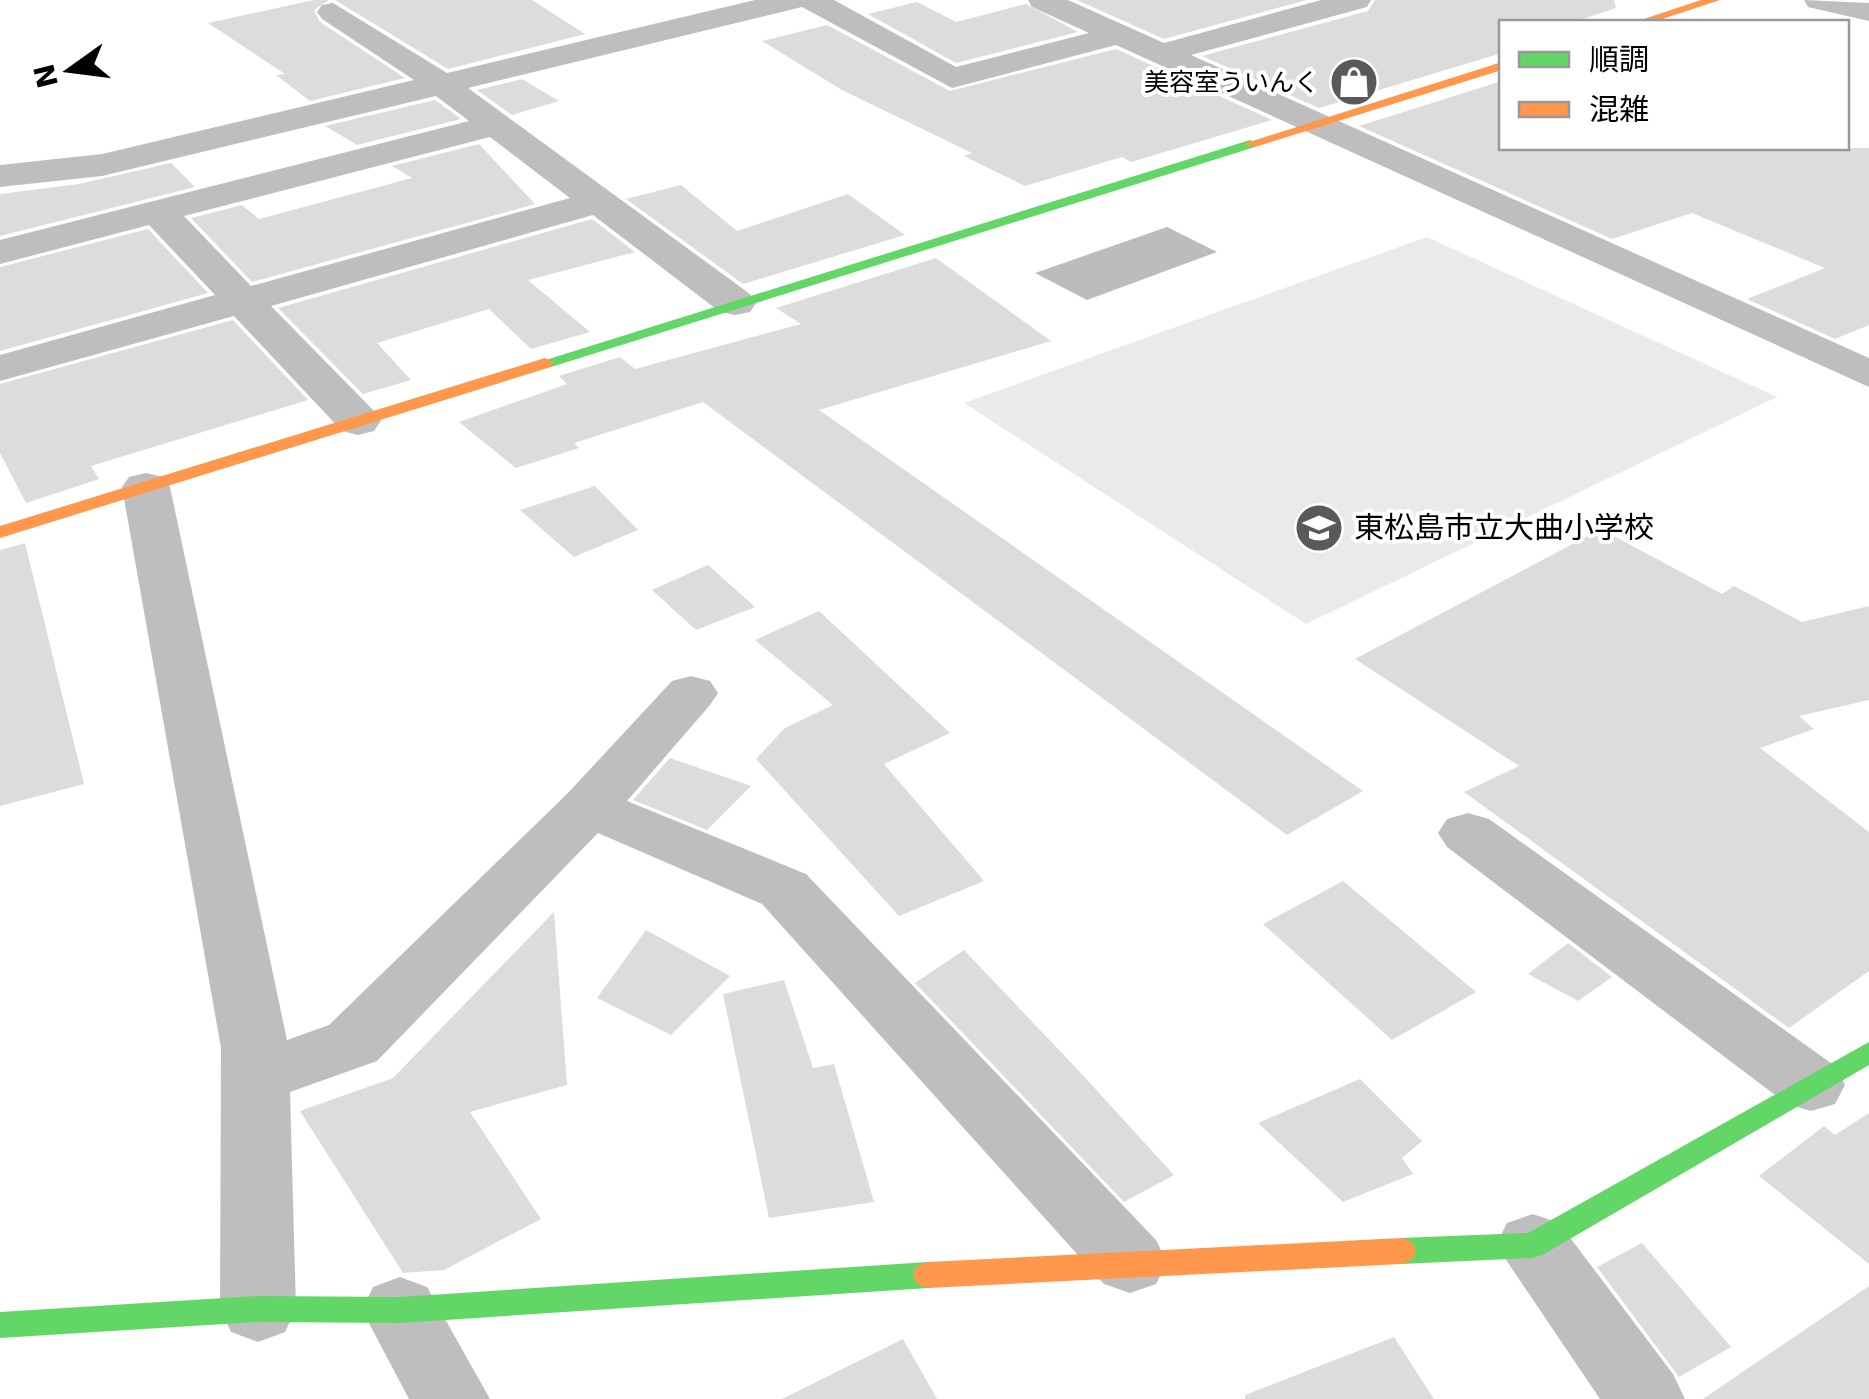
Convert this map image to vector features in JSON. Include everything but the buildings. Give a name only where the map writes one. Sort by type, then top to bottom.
[{"type":"street","points":[[0,176],[102,165],[794,0]]},
{"type":"street","points":[[812,0],[952,78],[1118,35]]},
{"type":"street","points":[[1043,0],[1320,122],[1869,374]]},
{"type":"street","points":[[1162,53],[1356,0]]},
{"type":"street","points":[[1648,20],[1714,0]]},
{"type":"street","points":[[1819,0],[1869,12]]},
{"type":"street","points":[[332,12],[444,85],[735,303]]},
{"type":"street","points":[[0,532],[1499,67]]},
{"type":"street","points":[[0,252],[496,125]]},
{"type":"street","points":[[0,368],[598,202]]},
{"type":"street","points":[[158,212],[358,421]]},
{"type":"street","points":[[146,487],[256,1048],[258,1309]]},
{"type":"street","points":[[255,1076],[353,1043],[590,807],[691,693]]},
{"type":"street","points":[[590,807],[784,889],[1130,1262]]},
{"type":"street","points":[[1468,832],[1812,1085]]},
{"type":"street","points":[[0,1325],[258,1309],[400,1310],[1130,1262],[1533,1245],[1869,1052]]},
{"type":"street","points":[[1533,1245],[1644,1399]]},
{"type":"street","points":[[400,1310],[450,1399]]},
{"type":"shaded area","points":[[1167,227],[1217,252],[1087,300],[1035,273]]},
{"type":"shaded area","points":[[1427,237],[1777,397],[1306,624],[964,403]]},
{"type":"traffic: fast","points":[[545,363],[1250,144]]},
{"type":"traffic: fast","points":[[1401,1251],[1533,1245],[1869,1052]]},
{"type":"traffic: fast","points":[[0,1325],[258,1309],[400,1310],[928,1275]]},
{"type":"traffic: slow","points":[[1648,20],[1714,0]]},
{"type":"traffic: slow","points":[[1250,144],[1499,67]]},
{"type":"traffic: slow","points":[[0,532],[545,363]]},
{"type":"traffic: slow","points":[[928,1275],[1401,1251]]},
{"type":"place","name":"美容室ういんく","points":[[1354,82]]},
{"type":"place","name":"東松島市立大曲小学校","points":[[1319,528]]}]
